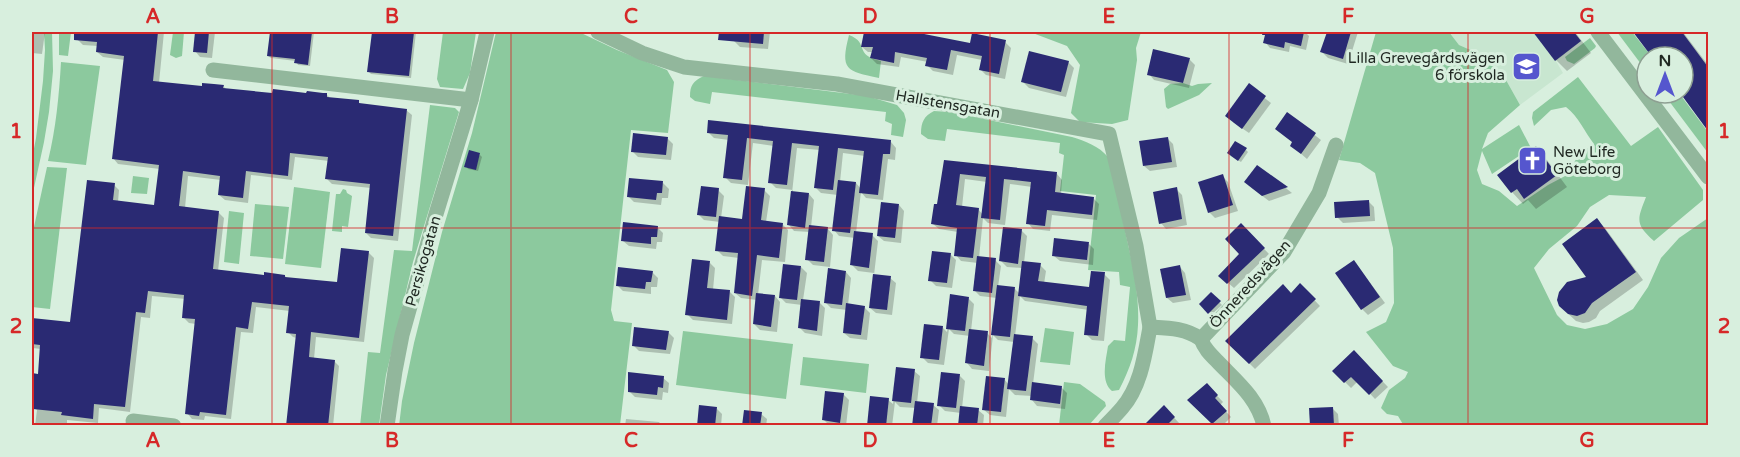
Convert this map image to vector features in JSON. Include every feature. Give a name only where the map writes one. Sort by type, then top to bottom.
[{"type":"street","name":"Persikogatan","points":[[387,426],[395,371],[410,306],[471,100],[487,32]]},
{"type":"street","name":"Hallstensgatan","points":[[598,32],[642,53],[684,67],[837,84],[1109,134],[1136,246],[1150,327]]},
{"type":"street","points":[[1598,32],[1708,177]]},
{"type":"street","points":[[213,70],[471,100]]},
{"type":"street","name":"Önneredsvägen","points":[[1150,327],[1179,329],[1191,332],[1200,339],[1284,252],[1319,193],[1336,145]]},
{"type":"street","points":[[1105,426],[1124,407],[1134,391],[1141,371],[1150,327]]},
{"type":"street","points":[[1200,339],[1206,351],[1251,397],[1258,407],[1264,426]]},
{"type":"street","points":[[133,421],[174,426]]},
{"type":"shaded area","name":"Lilla Grevegårdsvägen 6 förskola","points":[[1449,32],[1574,32],[1581,41],[1556,61],[1563,73],[1520,105],[1506,80],[1482,55],[1459,45]]},
{"type":"green space","points":[[44,32],[52,32],[53,71],[44,142],[32,197],[32,159],[43,81]]},
{"type":"green space","points":[[59,32],[71,32],[68,56],[59,55]]},
{"type":"green space","points":[[173,32],[184,32],[182,56],[176,58],[170,55]]},
{"type":"green space","points":[[443,32],[476,32],[470,73],[463,89],[440,87],[437,79]]},
{"type":"green space","points":[[496,32],[579,32],[667,70],[674,82],[668,133],[631,130],[611,310],[614,321],[632,323],[620,425],[399,426],[414,343],[442,232],[472,133]]},
{"type":"green space","points":[[1030,32],[1141,32],[1136,48],[1137,60],[1128,120],[1112,124],[1080,122],[1071,113],[1080,65],[1067,46]]},
{"type":"green space","points":[[1376,32],[1449,32],[1459,45],[1482,55],[1506,80],[1520,105],[1488,133],[1482,149],[1519,125],[1531,148],[1492,174],[1482,151],[1477,170],[1482,184],[1499,191],[1517,206],[1567,175],[1579,154],[1594,144],[1566,107],[1551,110],[1534,126],[1532,118],[1533,112],[1578,77],[1631,146],[1658,127],[1703,190],[1703,200],[1654,241],[1643,230],[1640,221],[1646,197],[1609,195],[1590,207],[1577,226],[1549,249],[1534,268],[1557,315],[1567,325],[1585,329],[1607,324],[1633,309],[1648,287],[1661,258],[1679,238],[1708,218],[1708,425],[1404,426],[1398,416],[1387,414],[1381,408],[1389,390],[1405,378],[1408,372],[1393,366],[1366,332],[1386,322],[1394,303],[1393,248],[1375,173],[1360,163],[1339,160]]},
{"type":"green space","points":[[1617,32],[1632,32],[1642,45],[1635,45],[1635,56]]},
{"type":"green space","points":[[849,35],[859,42],[867,56],[881,61],[879,78],[853,71],[848,67],[845,56]]},
{"type":"green space","points":[[1590,38],[1595,48],[1574,64],[1567,61],[1565,57]]},
{"type":"green space","points":[[61,62],[100,66],[86,165],[48,161],[57,112]]},
{"type":"green space","points":[[704,76],[867,96],[897,105],[904,113],[906,120],[903,137],[891,135],[892,124],[885,121],[886,112],[712,92],[710,104],[695,101],[690,97],[692,86]]},
{"type":"green space","points":[[1183,83],[1192,86],[1212,83],[1199,95],[1168,109],[1164,89],[1170,84]]},
{"type":"green space","points":[[430,105],[455,108],[459,112],[413,262],[386,375],[379,425],[360,426],[368,352],[380,353],[394,250],[412,251]]},
{"type":"green space","points":[[1672,105],[1688,105],[1708,132],[1708,153]]},
{"type":"green space","points":[[934,111],[950,112],[1072,137],[1096,147],[1108,157],[1114,174],[1132,265],[1138,310],[1134,351],[1130,367],[1119,390],[1112,391],[1108,387],[1105,364],[1108,346],[1114,340],[1125,341],[1130,287],[1120,285],[1119,272],[1088,270],[1096,195],[1060,191],[1064,155],[1059,153],[1060,143],[947,129],[945,141],[928,139],[921,134],[922,126],[925,117]]},
{"type":"green space","points":[[47,167],[67,168],[50,309],[32,307],[32,236]]},
{"type":"green space","points":[[133,176],[149,178],[147,194],[131,193]]},
{"type":"green space","points":[[294,187],[330,192],[321,268],[285,264]]},
{"type":"green space","points":[[343,189],[352,196],[348,227],[342,226],[342,232],[332,231],[336,194],[340,194]]},
{"type":"green space","points":[[255,204],[289,207],[283,259],[250,256]]},
{"type":"green space","points":[[229,211],[244,213],[239,264],[224,262]]},
{"type":"green space","points":[[1045,328],[1074,332],[1070,365],[1040,362]]},
{"type":"green space","points":[[683,331],[793,344],[786,399],[676,385]]},
{"type":"green space","points":[[803,357],[869,364],[866,393],[800,385]]},
{"type":"green space","points":[[1064,382],[1080,384],[1105,402],[1106,406],[1089,425],[1059,425]]},
{"type":"building","points":[[74,32],[158,32],[153,81],[202,86],[202,83],[224,85],[223,88],[272,93],[273,89],[327,93],[327,97],[407,109],[393,236],[365,233],[370,184],[325,179],[328,157],[290,153],[288,176],[246,171],[243,198],[218,195],[220,176],[183,171],[179,206],[219,211],[213,269],[264,275],[264,272],[285,275],[285,277],[337,282],[341,248],[369,251],[359,338],[311,332],[309,357],[335,360],[328,426],[286,426],[296,334],[286,333],[289,306],[252,302],[248,329],[236,327],[226,415],[200,412],[199,416],[185,414],[195,319],[182,318],[184,295],[148,291],[145,313],[136,312],[125,407],[94,404],[93,419],[61,415],[62,412],[33,409],[32,373],[38,374],[40,345],[32,344],[32,318],[70,322],[87,180],[115,183],[113,200],[154,205],[159,165],[112,159],[124,56],[96,52],[97,42],[74,40]]},
{"type":"building","points":[[195,32],[209,32],[207,53],[193,52]]},
{"type":"building","points":[[270,32],[312,32],[308,65],[294,63],[295,59],[267,56]]},
{"type":"building","points":[[372,32],[414,32],[409,76],[367,72]]},
{"type":"building","points":[[719,32],[764,32],[763,44],[718,40]]},
{"type":"building","points":[[864,32],[914,32],[970,43],[972,33],[1006,40],[999,74],[979,70],[982,56],[951,50],[947,70],[925,66],[927,58],[895,52],[894,63],[870,58],[873,47],[861,47]]},
{"type":"building","points":[[1263,32],[1304,32],[1301,46],[1285,42],[1284,48],[1263,43],[1265,35],[1262,35]]},
{"type":"building","points":[[1327,32],[1351,32],[1343,59],[1320,52]]},
{"type":"building","points":[[1533,32],[1574,32],[1581,41],[1555,61]]},
{"type":"building","points":[[1633,32],[1682,32],[1692,45],[1643,45]]},
{"type":"building","points":[[1153,49],[1190,58],[1183,83],[1147,75]]},
{"type":"building","points":[[1695,50],[1708,67],[1708,131],[1689,105],[1695,105]]},
{"type":"building","points":[[1029,51],[1069,61],[1061,92],[1021,82]]},
{"type":"building","points":[[1249,83],[1266,96],[1242,129],[1225,116]]},
{"type":"building","points":[[1287,112],[1316,133],[1301,154],[1290,146],[1292,142],[1275,129]]},
{"type":"building","points":[[708,120],[891,140],[890,154],[883,154],[878,195],[859,193],[864,151],[838,148],[833,190],[814,188],[819,146],[792,143],[787,185],[768,183],[773,141],[747,138],[742,180],[723,178],[728,135],[707,133]]},
{"type":"building","points":[[633,133],[668,137],[666,155],[631,152]]},
{"type":"building","points":[[1168,137],[1172,162],[1143,166],[1139,141]]},
{"type":"building","points":[[1235,141],[1247,148],[1238,161],[1227,153]]},
{"type":"building","name":"New Life Göteborg","points":[[1536,146],[1557,175],[1524,199],[1517,189],[1511,193],[1497,175]]},
{"type":"building","points":[[469,150],[480,153],[476,170],[464,167]]},
{"type":"building","points":[[944,160],[1057,172],[1055,192],[1094,197],[1092,215],[1047,210],[1045,226],[1026,224],[1031,182],[1004,179],[1000,220],[981,218],[986,177],[960,174],[956,205],[979,208],[973,258],[954,256],[957,228],[931,224],[934,204],[937,204]]},
{"type":"building","points":[[1257,165],[1288,187],[1262,196],[1244,182]]},
{"type":"building","points":[[1223,174],[1233,205],[1208,213],[1198,182]]},
{"type":"building","points":[[629,178],[663,181],[662,193],[657,193],[656,200],[627,197]]},
{"type":"building","points":[[838,180],[856,182],[850,233],[832,231]]},
{"type":"building","points":[[701,186],[719,188],[716,217],[697,215]]},
{"type":"building","points":[[746,186],[765,188],[761,220],[783,223],[779,258],[757,255],[752,296],[734,293],[738,253],[715,251],[719,216],[742,219]]},
{"type":"building","points":[[1177,187],[1182,219],[1159,224],[1153,192]]},
{"type":"building","points":[[791,191],[809,193],[805,228],[787,225]]},
{"type":"building","points":[[1369,200],[1370,216],[1335,218],[1334,202]]},
{"type":"building","points":[[881,202],[899,204],[895,238],[877,236]]},
{"type":"building","points":[[1597,218],[1636,272],[1592,303],[1585,313],[1577,316],[1568,314],[1559,306],[1557,300],[1559,292],[1567,282],[1586,277],[1562,244]]},
{"type":"building","points":[[623,222],[658,226],[657,237],[651,237],[651,244],[621,241]]},
{"type":"building","points":[[1241,223],[1265,248],[1227,284],[1218,276],[1239,254],[1225,239]]},
{"type":"building","points":[[809,225],[828,227],[824,262],[805,260]]},
{"type":"building","points":[[1003,227],[1022,229],[1018,264],[999,261]]},
{"type":"building","points":[[854,231],[873,233],[869,268],[850,265]]},
{"type":"building","points":[[1054,238],[1089,242],[1087,260],[1052,256]]},
{"type":"building","points":[[932,251],[951,253],[947,283],[928,281]]},
{"type":"building","points":[[977,256],[996,258],[992,293],[973,291]]},
{"type":"building","points":[[692,259],[710,261],[707,288],[730,290],[727,320],[685,315]]},
{"type":"building","points":[[1354,260],[1380,297],[1361,310],[1335,273]]},
{"type":"building","points":[[1022,261],[1041,263],[1038,281],[1089,287],[1091,271],[1105,272],[1098,336],[1084,335],[1087,306],[1018,296]]},
{"type":"building","points":[[783,264],[801,266],[797,300],[779,298]]},
{"type":"building","points":[[1180,265],[1186,295],[1166,298],[1160,269]]},
{"type":"building","points":[[618,267],[653,271],[651,282],[646,282],[645,289],[616,286]]},
{"type":"building","points":[[828,268],[846,271],[842,305],[824,303]]},
{"type":"building","points":[[873,274],[891,276],[887,310],[869,308]]},
{"type":"building","points":[[1300,283],[1316,299],[1249,364],[1225,341],[1283,284],[1291,293]]},
{"type":"building","points":[[997,285],[1015,287],[1010,337],[991,335]]},
{"type":"building","points":[[1211,292],[1221,301],[1208,314],[1199,304]]},
{"type":"building","points":[[756,293],[775,295],[771,327],[753,324]]},
{"type":"building","points":[[950,294],[969,297],[965,331],[946,329]]},
{"type":"building","points":[[801,299],[820,301],[817,331],[798,328]]},
{"type":"building","points":[[846,303],[865,306],[861,335],[843,333]]},
{"type":"building","points":[[924,324],[943,326],[939,360],[920,358]]},
{"type":"building","points":[[634,327],[669,331],[666,350],[632,346]]},
{"type":"building","points":[[969,329],[988,331],[984,366],[965,363]]},
{"type":"building","points":[[1014,334],[1033,336],[1026,391],[1007,389]]},
{"type":"building","points":[[1354,350],[1383,381],[1369,395],[1351,377],[1344,383],[1332,371]]},
{"type":"building","points":[[896,367],[915,369],[911,403],[892,401]]},
{"type":"building","points":[[628,372],[664,376],[663,388],[658,387],[657,395],[628,392]]},
{"type":"building","points":[[941,372],[960,374],[956,408],[937,406]]},
{"type":"building","points":[[986,376],[1005,378],[1001,412],[982,410]]},
{"type":"building","points":[[1032,382],[1062,386],[1060,404],[1030,400]]},
{"type":"building","points":[[1207,383],[1218,395],[1215,398],[1227,411],[1212,424],[1187,400]]},
{"type":"building","points":[[825,391],[844,393],[840,423],[822,420]]},
{"type":"building","points":[[870,396],[889,398],[886,426],[867,426]]},
{"type":"building","points":[[915,401],[934,403],[931,426],[912,426]]},
{"type":"building","points":[[699,405],[717,407],[715,426],[697,426]]},
{"type":"building","points":[[1164,405],[1175,417],[1166,426],[1143,426]]},
{"type":"building","points":[[960,406],[979,408],[977,426],[958,426]]},
{"type":"building","points":[[1333,407],[1334,426],[1310,426],[1309,408]]},
{"type":"building","points":[[744,410],[762,412],[760,426],[742,426]]},
{"type":"place","name":"Lilla Grevegårdsvägen 6 förskola","points":[[1526,67]]},
{"type":"place","name":"New Life Göteborg","points":[[1532,161]]}]
